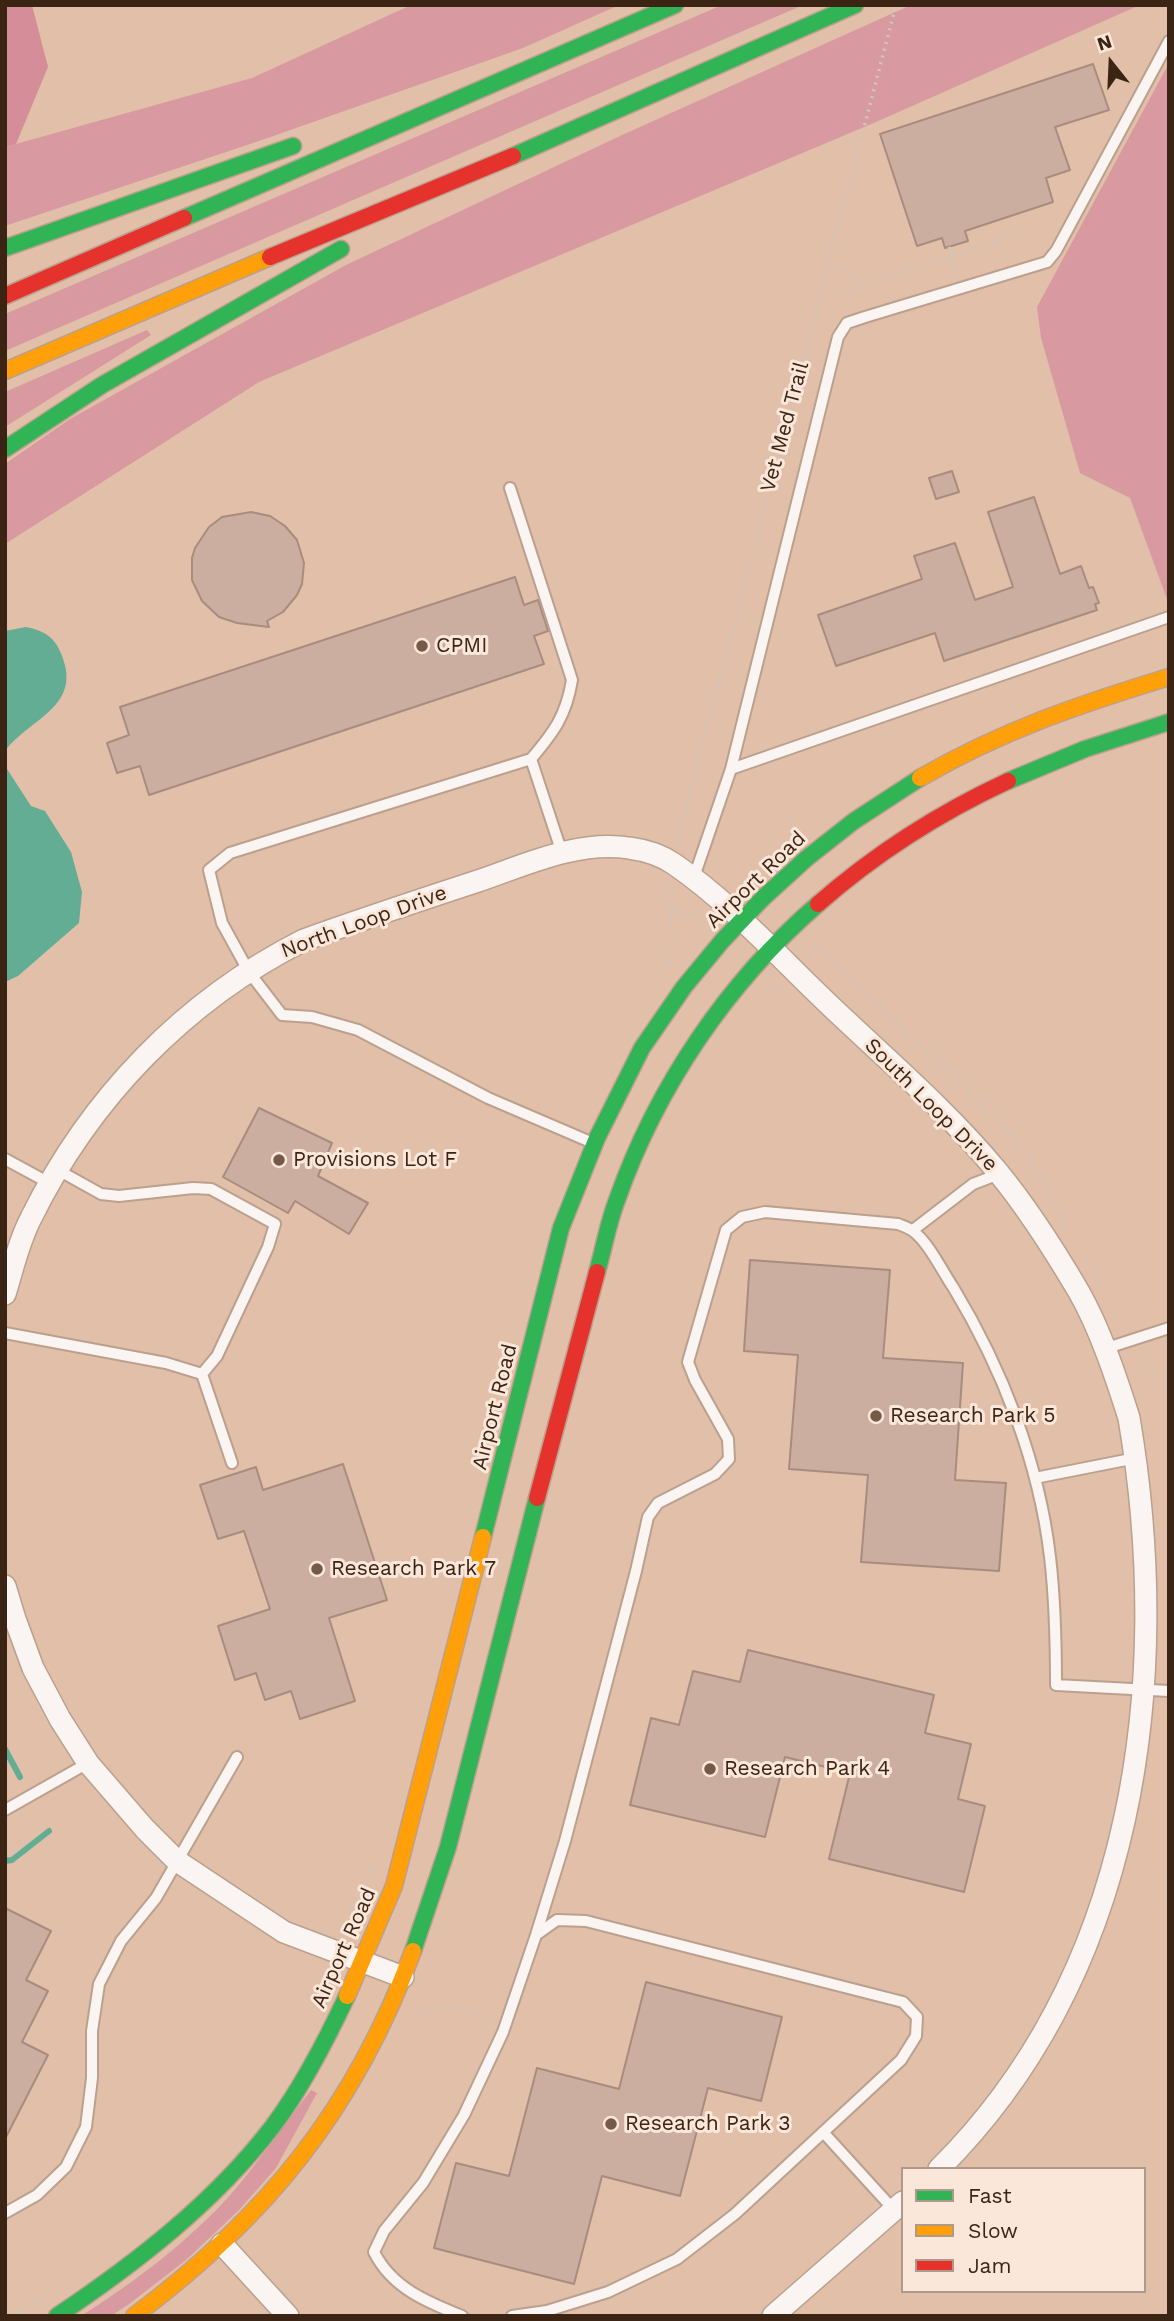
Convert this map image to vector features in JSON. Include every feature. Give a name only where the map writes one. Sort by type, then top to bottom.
[{"type":"main road","points":[[5,296],[675,5]]},
{"type":"main road","points":[[5,371],[584,125],[855,5]]},
{"type":"main road","points":[[394,111],[455,100]]},
{"type":"main road","points":[[381,228],[584,125]]},
{"type":"main road","points":[[5,248],[310,139]]},
{"type":"main road","points":[[5,449],[102,385],[357,241]]},
{"type":"main road","name":"Airport Road","points":[[57,2316],[132,2264],[181,2223],[249,2154],[274,2124],[315,2060],[363,1963],[394,1885],[561,1228],[594,1143],[648,1038],[709,955],[742,920],[790,870],[863,813],[941,766],[1009,731],[1169,677]]},
{"type":"main road","points":[[134,2316],[222,2244],[313,2142],[354,2081],[403,1977],[437,1883],[572,1358],[617,1198],[649,1125],[678,1072],[708,1027],[770,949],[850,876],[932,819],[1025,773],[1074,753],[1169,722]]},
{"type":"street","name":"North Loop Drive","points":[[5,1294],[31,1218],[99,1106],[173,1028],[249,972],[304,940],[562,853],[612,846],[632,848],[672,862],[742,920]]},
{"type":"street","name":"South Loop Drive","points":[[742,920],[957,1126],[999,1174],[1080,1295],[1123,1397],[1142,1457],[1152,1511],[1161,1575],[1165,1691],[1153,1763],[1129,1859],[1093,1952],[1048,2035],[984,2122],[941,2167]]},
{"type":"street","points":[[5,1586],[33,1668],[60,1719],[88,1763],[113,1795],[177,1861],[284,1932],[403,1977]]},
{"type":"street","points":[[773,2316],[898,2206]]},
{"type":"street","points":[[222,2244],[288,2316]]},
{"type":"lane","points":[[693,880],[731,769],[838,337],[847,323],[1046,262],[1056,251],[1169,41]]},
{"type":"lane","points":[[510,488],[572,680],[569,698],[556,730],[531,759],[230,853],[209,870],[222,923],[249,972],[282,1015],[312,1017],[358,1030],[488,1098],[594,1143]]},
{"type":"lane","points":[[731,769],[1169,617]]},
{"type":"lane","points":[[531,759],[562,853]]},
{"type":"lane","points":[[5,1159],[101,1194],[120,1196],[193,1188],[211,1189],[275,1224],[268,1247],[217,1356],[202,1374]]},
{"type":"lane","points":[[913,1230],[973,1184],[999,1174]]},
{"type":"lane","points":[[462,2316],[417,2297],[383,2269],[374,2252],[384,2231],[423,2183],[464,2115],[505,2027],[569,1827],[648,1517],[658,1503],[715,1474],[729,1460],[729,1439],[695,1380],[688,1362],[726,1230],[742,1217],[765,1212],[898,1224],[913,1230],[932,1254],[970,1316],[1010,1401],[1035,1478],[1050,1555],[1056,1624],[1056,1685],[1165,1691]]},
{"type":"lane","points":[[1104,1349],[1169,1328]]},
{"type":"lane","points":[[5,1333],[166,1363],[202,1374]]},
{"type":"lane","points":[[202,1374],[232,1464]]},
{"type":"lane","points":[[1035,1478],[1142,1457]]},
{"type":"lane","points":[[5,2213],[37,2195],[66,2167],[86,2127],[92,2078],[92,2031],[99,1984],[121,1941],[156,1898],[237,1757]]},
{"type":"lane","points":[[5,1810],[88,1763]]},
{"type":"lane","points":[[512,2316],[547,2311],[608,2292],[677,2259],[735,2214],[901,2060],[916,2036],[917,2017],[903,2002],[586,1921],[557,1920],[536,1934]]},
{"type":"lane","points":[[823,2132],[898,2206]]},
{"type":"path","name":"Vet Med Trail","points":[[675,850],[896,5]]},
{"type":"path","points":[[834,295],[1021,233]]},
{"type":"path","points":[[949,247],[963,286]]},
{"type":"path","points":[[828,267],[853,273],[861,286]]},
{"type":"path","points":[[667,881],[667,909],[673,938],[668,966]]},
{"type":"path","points":[[667,909],[693,915],[707,925]]},
{"type":"path","points":[[802,963],[817,948],[981,1103],[1010,1134],[1041,1175]]},
{"type":"path","points":[[766,983],[775,992],[783,984]]},
{"type":"path","points":[[1169,1880],[1165,1893],[1169,1895]]},
{"type":"path","points":[[410,2009],[425,2012],[450,2008],[465,2010],[505,2027]]},
{"type":"path","points":[[10,2316],[40,2300]]},
{"type":"shaded area","points":[[5,5],[32,5],[48,67],[16,144],[5,147]]},
{"type":"shaded area","points":[[411,5],[619,5],[523,48],[262,140],[5,226],[5,147],[252,78]]},
{"type":"shaded area","points":[[722,5],[803,5],[5,351],[5,314]]},
{"type":"shaded area","points":[[911,5],[1140,5],[876,122],[259,382],[5,544],[5,464],[70,419],[346,265],[620,136]]},
{"type":"shaded area","points":[[1169,63],[1167,599],[1130,498],[1080,473],[1041,338],[1037,307]]},
{"type":"shaded area","points":[[147,330],[151,335],[5,427],[5,392]]},
{"type":"shaded area","points":[[26,627],[44,633],[56,644],[66,673],[65,688],[50,710],[5,751],[5,631]]},
{"type":"shaded area","points":[[5,754],[7,769],[31,806],[45,811],[71,852],[82,892],[79,923],[18,976],[5,982]]},
{"type":"shaded area","points":[[311,2090],[317,2093],[276,2168],[239,2210],[186,2260],[129,2304],[111,2316],[81,2316],[122,2289],[198,2228],[253,2168]]},
{"type":"building","points":[[1093,64],[1109,110],[1055,127],[1070,170],[1046,178],[1053,202],[965,231],[968,241],[945,248],[942,238],[917,246],[880,134]]},
{"type":"building","points":[[952,471],[959,492],[936,499],[929,478]]},
{"type":"building","points":[[1034,497],[1060,574],[1081,566],[1089,588],[1093,587],[1099,603],[1095,604],[1097,610],[944,661],[935,633],[836,666],[818,615],[922,579],[914,556],[955,543],[975,600],[1013,587],[988,512]]},
{"type":"building","points":[[251,512],[270,516],[285,526],[297,540],[304,563],[302,584],[297,595],[283,612],[267,621],[269,627],[237,623],[219,617],[202,601],[192,580],[195,548],[209,527],[222,517]]},
{"type":"building","name":"CPMI","points":[[515,577],[524,605],[538,600],[548,631],[534,636],[544,664],[149,795],[140,766],[117,773],[107,743],[129,735],[120,707]]},
{"type":"building","name":"Provisions Lot F","points":[[259,1108],[332,1143],[318,1176],[368,1203],[349,1234],[295,1201],[288,1213],[223,1177]]},
{"type":"building","name":"Research Park 5","points":[[750,1260],[890,1270],[883,1358],[963,1363],[955,1480],[1006,1483],[999,1571],[861,1562],[868,1475],[789,1469],[798,1355],[744,1351]]},
{"type":"building","name":"Research Park 7","points":[[343,1464],[387,1600],[329,1618],[355,1701],[300,1719],[291,1691],[265,1700],[256,1673],[235,1680],[218,1626],[270,1609],[244,1531],[218,1539],[200,1485],[256,1467],[263,1490]]},
{"type":"building","name":"Research Park 4","points":[[748,1650],[934,1695],[925,1733],[971,1744],[958,1799],[985,1806],[964,1892],[829,1859],[850,1773],[785,1757],[765,1837],[630,1805],[651,1718],[679,1725],[693,1671],[740,1682]]},
{"type":"building","points":[[5,1908],[51,1931],[26,1980],[48,1991],[22,2042],[48,2055],[5,2139]]},
{"type":"building","name":"Research Park 3","points":[[646,1982],[782,2017],[761,2101],[708,2088],[680,2196],[602,2176],[574,2284],[434,2248],[456,2163],[509,2176],[537,2068],[619,2089]]},
{"type":"waterway","points":[[5,1749],[20,1777]]},
{"type":"waterway","points":[[5,1861],[12,1860],[49,1831]]},
{"type":"traffic: fast","points":[[184,218],[675,5]]},
{"type":"traffic: fast","points":[[513,156],[855,5]]},
{"type":"traffic: fast","points":[[5,248],[293,146]]},
{"type":"traffic: fast","points":[[5,449],[102,385],[341,249]]},
{"type":"traffic: fast","points":[[1008,781],[1085,749],[1169,722]]},
{"type":"traffic: fast","points":[[483,1537],[561,1228],[597,1138],[642,1048],[684,987],[722,941],[763,898],[807,858],[854,821],[920,778]]},
{"type":"traffic: fast","points":[[597,1272],[614,1209],[633,1158],[674,1077],[725,1002],[754,967],[818,904]]},
{"type":"traffic: fast","points":[[413,1951],[448,1847],[537,1498]]},
{"type":"traffic: fast","points":[[57,2316],[116,2275],[173,2230],[250,2154],[273,2126],[304,2079],[347,1996]]},
{"type":"traffic: slow","points":[[5,371],[270,257]]},
{"type":"traffic: slow","points":[[920,778],[1011,732],[1169,677]]},
{"type":"traffic: slow","points":[[347,1996],[394,1886],[483,1537]]},
{"type":"traffic: slow","points":[[134,2316],[226,2239],[302,2155],[364,2060],[390,2008],[413,1951]]},
{"type":"traffic: jam","points":[[270,257],[513,156]]},
{"type":"traffic: jam","points":[[5,296],[184,218]]},
{"type":"traffic: jam","points":[[818,904],[862,868],[908,836],[1008,781]]},
{"type":"traffic: jam","points":[[537,1498],[597,1272]]},
{"type":"place","name":"CPMI","points":[[422,646]]},
{"type":"place","name":"Provisions Lot F","points":[[279,1160]]},
{"type":"place","name":"Research Park 5","points":[[876,1416]]},
{"type":"place","name":"Research Park 7","points":[[317,1569]]},
{"type":"place","name":"Research Park 4","points":[[710,1769]]},
{"type":"place","name":"Research Park 3","points":[[611,2124]]}]
